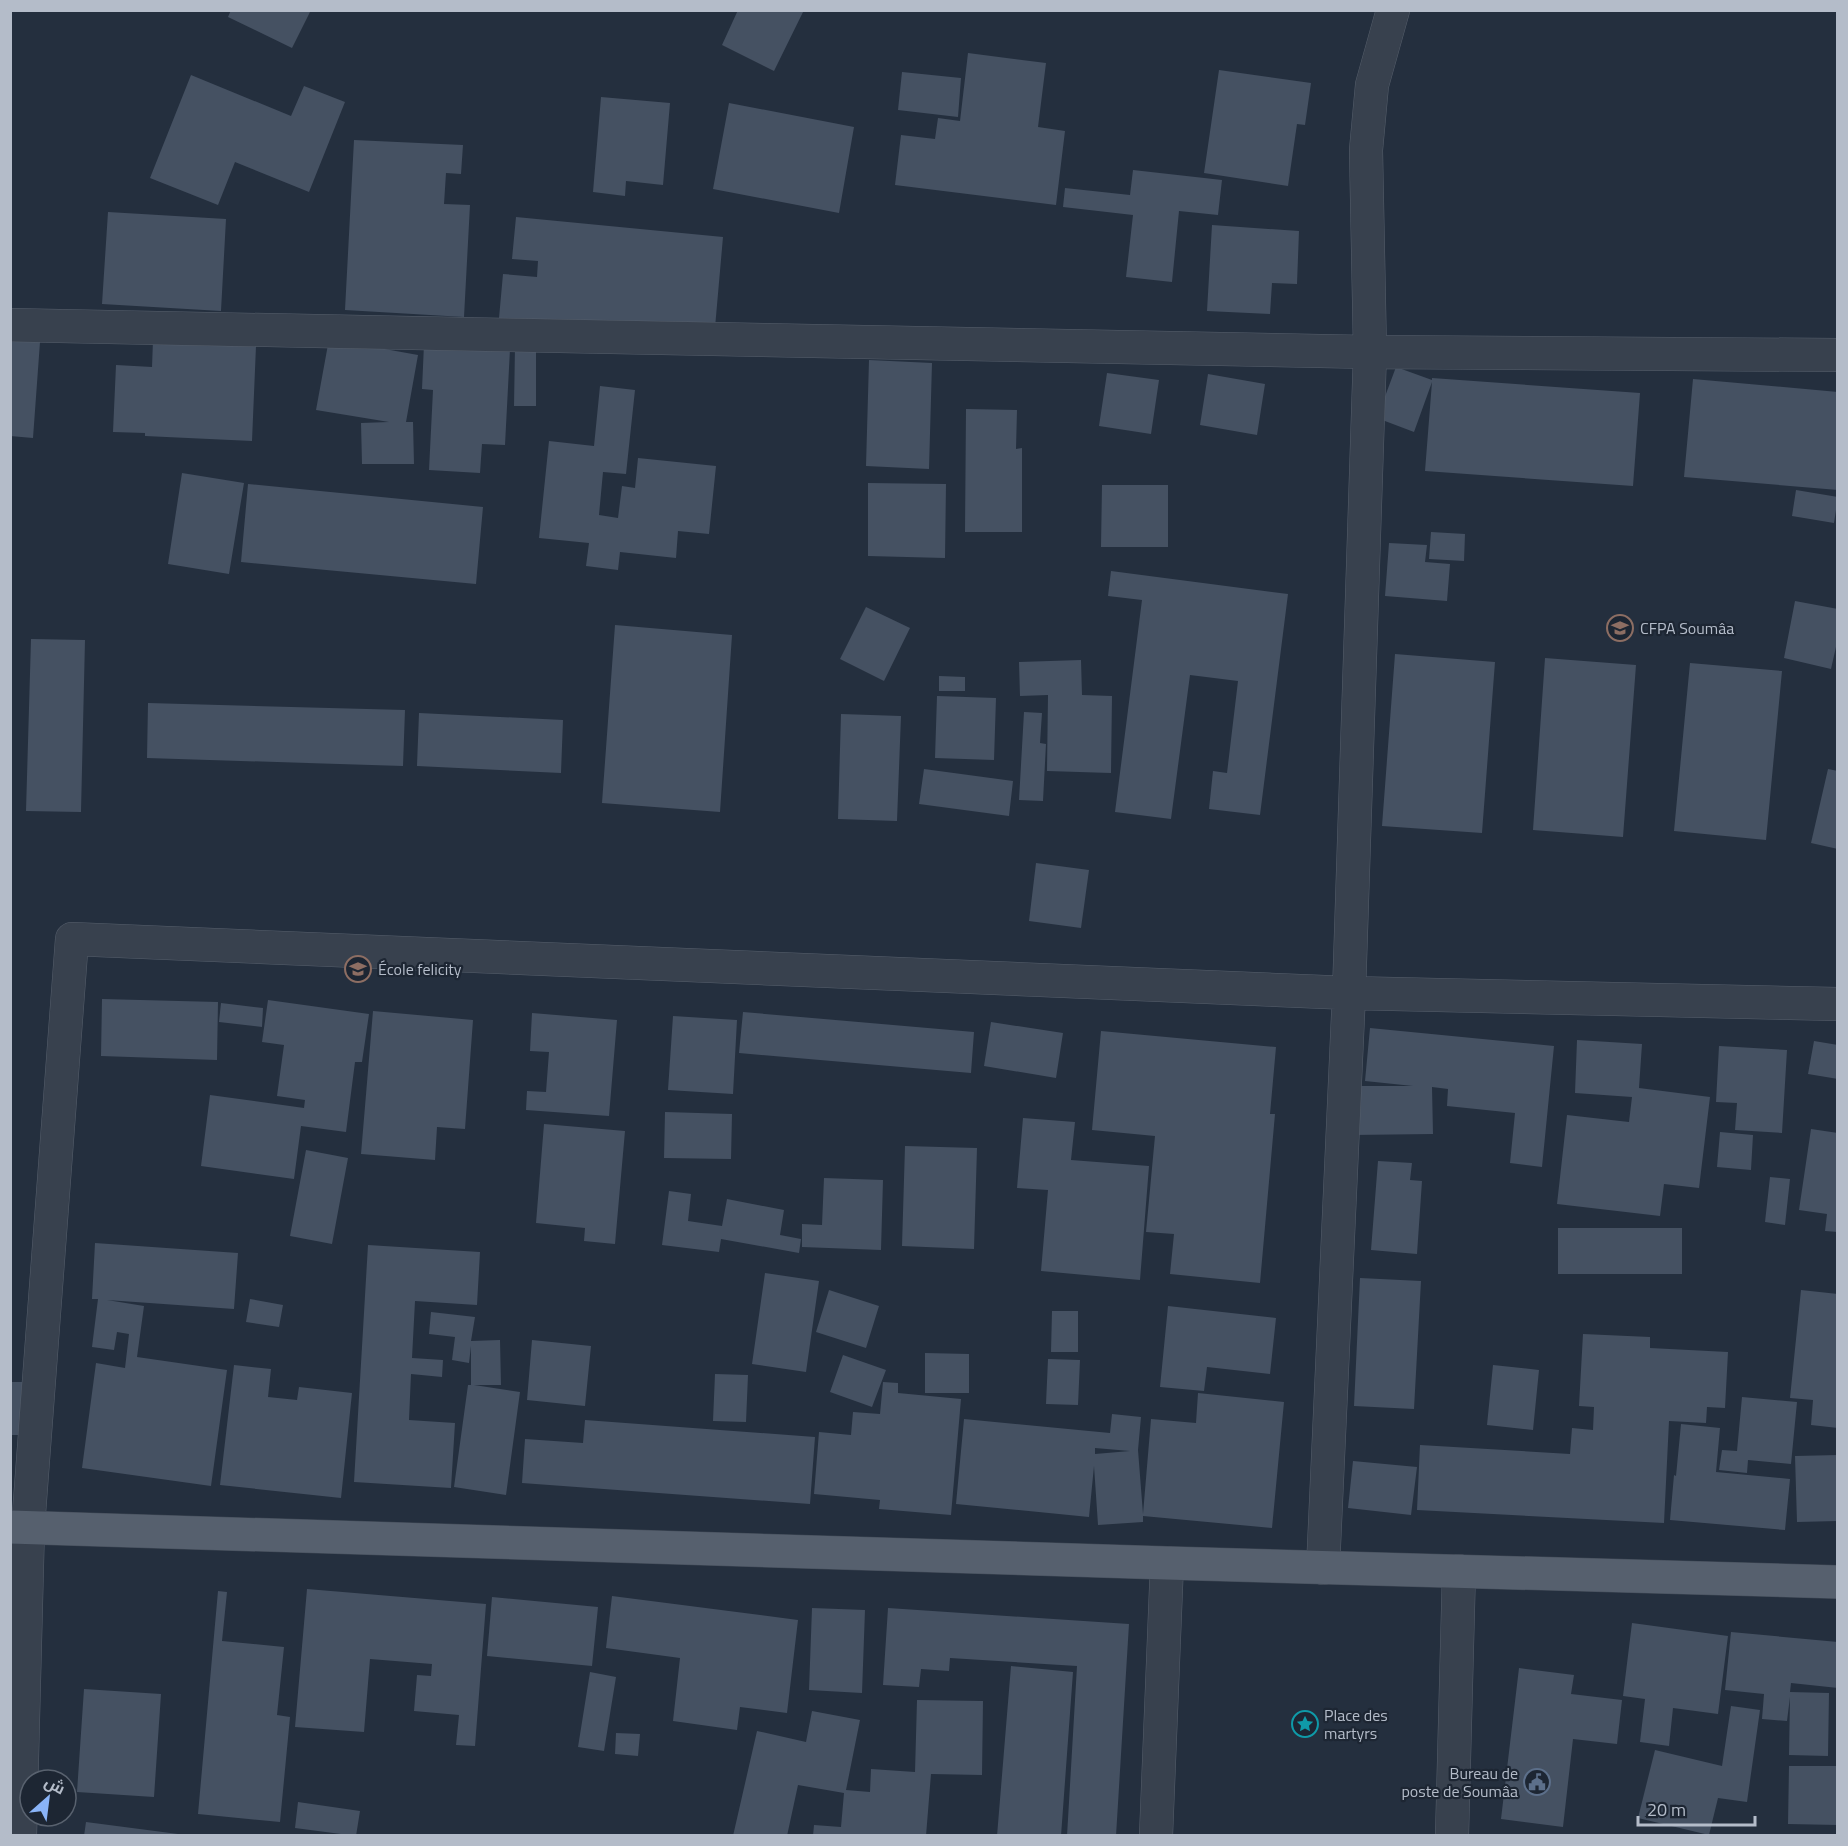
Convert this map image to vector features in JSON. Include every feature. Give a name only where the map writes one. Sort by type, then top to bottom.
[{"type":"main road","points":[[19,1527],[1838,1582]]},
{"type":"street","points":[[1323,1568],[1349,993],[1370,352],[1366,150],[1372,85],[1393,10]]},
{"type":"street","points":[[10,325],[1370,352],[1838,355]]},
{"type":"street","points":[[20,1836],[19,1527],[72,939],[1349,993],[1838,1004]]},
{"type":"street","points":[[1156,1836],[1167,1563]]},
{"type":"street","points":[[1452,1836],[1459,1571]]},
{"type":"building","points":[[231,10],[311,10],[292,48],[228,17]]},
{"type":"building","points":[[738,10],[804,10],[774,71],[722,45]]},
{"type":"building","points":[[968,53],[1046,63],[1038,127],[1065,131],[1056,205],[895,185],[901,135],[935,139],[938,118],[960,121]]},
{"type":"building","points":[[1219,70],[1311,83],[1305,125],[1297,124],[1288,186],[1204,173]]},
{"type":"building","points":[[902,72],[961,78],[958,117],[898,110]]},
{"type":"building","points":[[191,75],[291,116],[304,86],[345,102],[309,192],[235,162],[218,205],[150,178]]},
{"type":"building","points":[[601,97],[670,103],[663,185],[626,181],[625,196],[593,192]]},
{"type":"building","points":[[729,103],[854,127],[839,213],[713,189]]},
{"type":"building","points":[[354,140],[463,145],[461,174],[446,173],[444,204],[470,205],[464,317],[345,310]]},
{"type":"building","points":[[1133,170],[1222,180],[1218,215],[1179,211],[1172,282],[1126,277],[1133,215],[1063,207],[1065,188],[1130,195]]},
{"type":"building","points":[[108,212],[226,219],[221,311],[102,304]]},
{"type":"building","points":[[516,217],[723,237],[714,339],[499,318],[503,274],[537,277],[538,261],[512,259]]},
{"type":"building","points":[[1212,225],[1299,231],[1297,284],[1272,283],[1270,314],[1207,311]]},
{"type":"building","points":[[329,339],[418,355],[406,422],[413,422],[414,464],[362,464],[361,423],[389,422],[316,410]]},
{"type":"building","points":[[10,340],[40,342],[33,438],[10,436]]},
{"type":"building","points":[[153,340],[256,346],[252,441],[145,436],[145,433],[113,432],[116,365],[152,367]]},
{"type":"building","points":[[424,344],[510,349],[505,445],[482,444],[480,473],[429,470],[433,390],[422,389]]},
{"type":"building","points":[[515,346],[536,346],[536,406],[514,406]]},
{"type":"building","points":[[869,360],[932,363],[929,469],[866,466]]},
{"type":"building","points":[[1396,367],[1432,380],[1432,378],[1640,393],[1633,486],[1425,471],[1432,382],[1414,432],[1377,418]]},
{"type":"building","points":[[1107,373],[1159,380],[1151,434],[1099,426]]},
{"type":"building","points":[[1208,374],[1265,384],[1257,435],[1200,425]]},
{"type":"building","points":[[1693,379],[1838,392],[1838,490],[1684,477]]},
{"type":"building","points":[[600,386],[635,390],[626,474],[603,472],[599,515],[618,518],[622,486],[635,488],[638,458],[716,466],[709,534],[678,531],[676,558],[620,552],[618,570],[586,566],[589,543],[539,538],[549,441],[594,446]]},
{"type":"building","points":[[966,409],[1017,410],[1016,449],[1022,448],[1022,532],[965,532]]},
{"type":"building","points":[[182,473],[244,483],[229,574],[168,564]]},
{"type":"building","points":[[868,483],[946,484],[945,558],[868,556]]},
{"type":"building","points":[[248,484],[483,507],[476,584],[241,562]]},
{"type":"building","points":[[1102,485],[1168,485],[1168,547],[1101,547]]},
{"type":"building","points":[[1796,490],[1838,497],[1834,523],[1792,516]]},
{"type":"building","points":[[1431,532],[1465,534],[1464,561],[1429,559]]},
{"type":"building","points":[[1389,543],[1427,545],[1425,562],[1450,564],[1447,601],[1385,596]]},
{"type":"building","points":[[1111,571],[1288,594],[1260,815],[1209,809],[1213,771],[1227,773],[1238,681],[1190,675],[1171,819],[1115,812],[1142,600],[1108,596]]},
{"type":"building","points":[[1795,601],[1838,609],[1838,638],[1831,669],[1784,658]]},
{"type":"building","points":[[866,607],[910,628],[884,681],[840,659]]},
{"type":"building","points":[[615,625],[732,635],[720,812],[602,803]]},
{"type":"building","points":[[31,639],[85,640],[81,812],[26,811]]},
{"type":"building","points":[[1395,654],[1495,662],[1482,833],[1382,826]]},
{"type":"building","points":[[1545,658],[1636,665],[1623,837],[1533,830]]},
{"type":"building","points":[[1081,660],[1082,695],[1112,696],[1111,773],[1047,771],[1048,695],[1020,696],[1019,662]]},
{"type":"building","points":[[1690,663],[1782,671],[1766,840],[1674,831]]},
{"type":"building","points":[[939,676],[965,677],[965,691],[939,691]]},
{"type":"building","points":[[937,696],[996,698],[994,760],[935,758]]},
{"type":"building","points":[[148,703],[405,710],[403,766],[147,758]]},
{"type":"building","points":[[1024,712],[1042,713],[1040,743],[1046,744],[1043,801],[1019,800]]},
{"type":"building","points":[[419,713],[563,720],[561,773],[417,766]]},
{"type":"building","points":[[841,714],[901,716],[897,821],[838,819]]},
{"type":"building","points":[[924,769],[1013,781],[1009,816],[919,804]]},
{"type":"building","points":[[1828,769],[1838,771],[1838,849],[1811,843]]},
{"type":"building","points":[[1036,863],[1089,870],[1081,928],[1029,921]]},
{"type":"building","points":[[102,999],[218,1002],[217,1060],[101,1056]]},
{"type":"building","points":[[268,1000],[369,1014],[362,1062],[355,1062],[346,1132],[301,1126],[294,1179],[201,1166],[210,1095],[304,1108],[305,1100],[277,1096],[284,1045],[262,1042]]},
{"type":"building","points":[[221,1003],[263,1008],[262,1027],[219,1022]]},
{"type":"building","points":[[373,1011],[473,1020],[465,1129],[437,1127],[435,1160],[361,1154]]},
{"type":"building","points":[[743,1012],[974,1032],[971,1073],[739,1053]]},
{"type":"building","points":[[532,1013],[617,1020],[609,1116],[526,1110],[527,1091],[546,1092],[549,1052],[530,1051]]},
{"type":"building","points":[[673,1016],[737,1020],[733,1094],[668,1090]]},
{"type":"building","points":[[991,1022],[1063,1033],[1056,1078],[984,1066]]},
{"type":"building","points":[[1370,1028],[1554,1046],[1542,1167],[1510,1163],[1515,1113],[1447,1106],[1448,1089],[1432,1087],[1433,1134],[1352,1135],[1352,1086],[1413,1086],[1365,1081]]},
{"type":"building","points":[[1101,1031],[1276,1047],[1270,1114],[1275,1114],[1260,1283],[1170,1274],[1174,1234],[1146,1232],[1155,1136],[1092,1130]]},
{"type":"building","points":[[1577,1040],[1642,1044],[1639,1088],[1710,1097],[1699,1188],[1664,1184],[1660,1216],[1557,1204],[1567,1115],[1629,1122],[1632,1097],[1575,1093]]},
{"type":"building","points":[[1814,1041],[1838,1045],[1838,1079],[1808,1074]]},
{"type":"building","points":[[1719,1046],[1787,1050],[1782,1133],[1735,1130],[1737,1103],[1716,1102]]},
{"type":"building","points":[[665,1112],[732,1114],[731,1159],[664,1158]]},
{"type":"building","points":[[1023,1118],[1075,1122],[1071,1160],[1149,1166],[1140,1280],[1041,1271],[1048,1190],[1017,1188]]},
{"type":"building","points":[[544,1124],[625,1131],[615,1244],[584,1241],[585,1228],[536,1223]]},
{"type":"building","points":[[1811,1129],[1838,1133],[1838,1232],[1825,1231],[1827,1214],[1799,1210]]},
{"type":"building","points":[[1720,1132],[1753,1135],[1751,1170],[1717,1167]]},
{"type":"building","points":[[905,1146],[977,1148],[974,1249],[902,1246]]},
{"type":"building","points":[[306,1150],[348,1158],[332,1244],[290,1236]]},
{"type":"building","points":[[1378,1161],[1412,1163],[1410,1180],[1422,1181],[1417,1254],[1371,1250]]},
{"type":"building","points":[[1770,1177],[1790,1179],[1785,1225],[1765,1222]]},
{"type":"building","points":[[824,1178],[883,1180],[881,1250],[802,1247],[802,1224],[822,1225]]},
{"type":"building","points":[[669,1191],[691,1194],[688,1221],[722,1226],[727,1199],[784,1210],[780,1235],[801,1239],[799,1253],[721,1239],[719,1252],[662,1245]]},
{"type":"building","points":[[1558,1228],[1682,1228],[1682,1274],[1558,1274]]},
{"type":"building","points":[[95,1243],[238,1253],[234,1309],[107,1300],[144,1306],[137,1357],[227,1370],[211,1486],[82,1468],[96,1363],[125,1368],[129,1334],[117,1332],[114,1350],[92,1347],[98,1299],[92,1299]]},
{"type":"building","points":[[368,1245],[480,1252],[477,1305],[415,1301],[412,1358],[443,1360],[442,1377],[411,1374],[409,1420],[455,1423],[451,1488],[354,1482]]},
{"type":"building","points":[[765,1273],[819,1281],[806,1372],[752,1364]]},
{"type":"building","points":[[1360,1278],[1421,1281],[1414,1409],[1354,1406]]},
{"type":"building","points":[[829,1290],[879,1306],[866,1348],[816,1332]]},
{"type":"building","points":[[1801,1290],[1838,1294],[1838,1428],[1811,1425],[1813,1400],[1790,1398]]},
{"type":"building","points":[[250,1299],[283,1305],[279,1327],[246,1322]]},
{"type":"building","points":[[1168,1306],[1276,1318],[1270,1374],[1207,1367],[1204,1391],[1160,1387]]},
{"type":"building","points":[[1052,1311],[1078,1311],[1078,1352],[1051,1352]]},
{"type":"building","points":[[431,1312],[475,1317],[471,1341],[500,1340],[501,1385],[474,1385],[520,1392],[506,1495],[454,1487],[468,1385],[471,1385],[471,1346],[469,1363],[452,1360],[455,1337],[429,1334]]},
{"type":"building","points":[[1583,1334],[1650,1337],[1650,1348],[1728,1352],[1725,1408],[1707,1407],[1706,1423],[1669,1421],[1664,1523],[1417,1510],[1420,1445],[1570,1454],[1572,1428],[1593,1430],[1594,1407],[1579,1406]]},
{"type":"building","points":[[532,1340],[591,1346],[585,1406],[527,1400]]},
{"type":"building","points":[[925,1353],[969,1354],[969,1393],[925,1393]]},
{"type":"building","points":[[843,1355],[886,1370],[872,1407],[830,1392]]},
{"type":"building","points":[[1048,1359],[1080,1360],[1078,1405],[1046,1404]]},
{"type":"building","points":[[234,1365],[271,1369],[268,1397],[297,1400],[299,1387],[352,1393],[341,1498],[220,1485]]},
{"type":"building","points":[[1493,1365],[1539,1370],[1533,1430],[1487,1425]]},
{"type":"building","points":[[715,1374],[748,1375],[746,1422],[713,1421]]},
{"type":"building","points":[[10,1382],[24,1382],[24,1435],[10,1435]]},
{"type":"building","points":[[883,1382],[898,1383],[898,1393],[961,1399],[951,1515],[879,1509],[880,1500],[814,1494],[819,1432],[851,1435],[853,1412],[880,1414]]},
{"type":"building","points":[[1198,1393],[1284,1402],[1272,1528],[1143,1516],[1143,1522],[1098,1525],[1094,1466],[1089,1517],[956,1504],[964,1419],[1110,1433],[1112,1414],[1141,1417],[1138,1450],[1143,1514],[1151,1419],[1196,1423]],"holes":[[[1095,1448],[1130,1451],[1095,1454]]]},
{"type":"building","points":[[1742,1397],[1797,1402],[1791,1464],[1748,1460],[1747,1473],[1719,1470],[1722,1450],[1737,1451]]},
{"type":"building","points":[[585,1420],[815,1437],[810,1504],[522,1483],[525,1439],[583,1443]]},
{"type":"building","points":[[1681,1424],[1720,1428],[1716,1472],[1790,1479],[1785,1530],[1670,1520]]},
{"type":"building","points":[[1838,1455],[1838,1521],[1797,1522],[1795,1456]]},
{"type":"building","points":[[1353,1461],[1417,1467],[1411,1515],[1348,1508]]},
{"type":"building","points":[[307,1589],[486,1604],[475,1746],[456,1745],[459,1715],[414,1711],[417,1675],[431,1676],[432,1664],[370,1659],[364,1732],[295,1727]]},
{"type":"building","points":[[218,1591],[227,1592],[222,1641],[284,1647],[277,1715],[290,1717],[280,1822],[198,1814]]},
{"type":"building","points":[[612,1596],[798,1620],[787,1713],[740,1707],[737,1730],[673,1721],[680,1658],[606,1648]]},
{"type":"building","points":[[492,1597],[598,1607],[592,1666],[487,1656]]},
{"type":"building","points":[[812,1608],[865,1610],[862,1693],[809,1690]]},
{"type":"building","points":[[888,1608],[1129,1624],[1116,1836],[1067,1836],[1077,1666],[950,1658],[949,1671],[921,1669],[919,1687],[883,1685]]},
{"type":"building","points":[[1632,1623],[1728,1636],[1718,1714],[1673,1708],[1669,1746],[1640,1742],[1645,1699],[1623,1696]]},
{"type":"building","points":[[1731,1632],[1838,1642],[1838,1688],[1791,1683],[1790,1692],[1829,1693],[1828,1756],[1789,1755],[1790,1697],[1787,1721],[1762,1719],[1764,1694],[1725,1690]]},
{"type":"building","points":[[1011,1666],[1073,1672],[1061,1836],[997,1836]]},
{"type":"building","name":"Bureau de poste de Soumâa","points":[[1519,1668],[1574,1675],[1571,1694],[1622,1700],[1617,1744],[1573,1739],[1563,1827],[1501,1819]]},
{"type":"building","points":[[590,1672],[616,1677],[604,1751],[578,1747]]},
{"type":"building","points":[[84,1689],[161,1694],[154,1797],[78,1792]]},
{"type":"building","points":[[917,1700],[983,1701],[982,1775],[931,1774],[926,1836],[813,1836],[814,1825],[841,1827],[844,1793],[798,1785],[787,1836],[733,1836],[757,1731],[806,1742],[812,1711],[860,1720],[846,1790],[870,1792],[871,1769],[915,1772]]},
{"type":"building","points":[[1731,1706],[1760,1710],[1747,1802],[1718,1798],[1709,1835],[1638,1818],[1655,1750],[1722,1766]]},
{"type":"building","points":[[616,1733],[640,1734],[638,1756],[615,1754]]},
{"type":"building","points":[[1789,1766],[1838,1766],[1838,1825],[1788,1824]]},
{"type":"building","points":[[298,1802],[360,1811],[356,1836],[295,1828]]},
{"type":"building","points":[[86,1822],[178,1834],[178,1836],[84,1836]]},
{"type":"place","name":"CFPA Soumâa","points":[[1620,628]]},
{"type":"place","name":"École felicity","points":[[358,969]]},
{"type":"place","name":"Place des martyrs","points":[[1305,1724]]},
{"type":"place","name":"Bureau de poste de Soumâa","points":[[1537,1782]]}]
